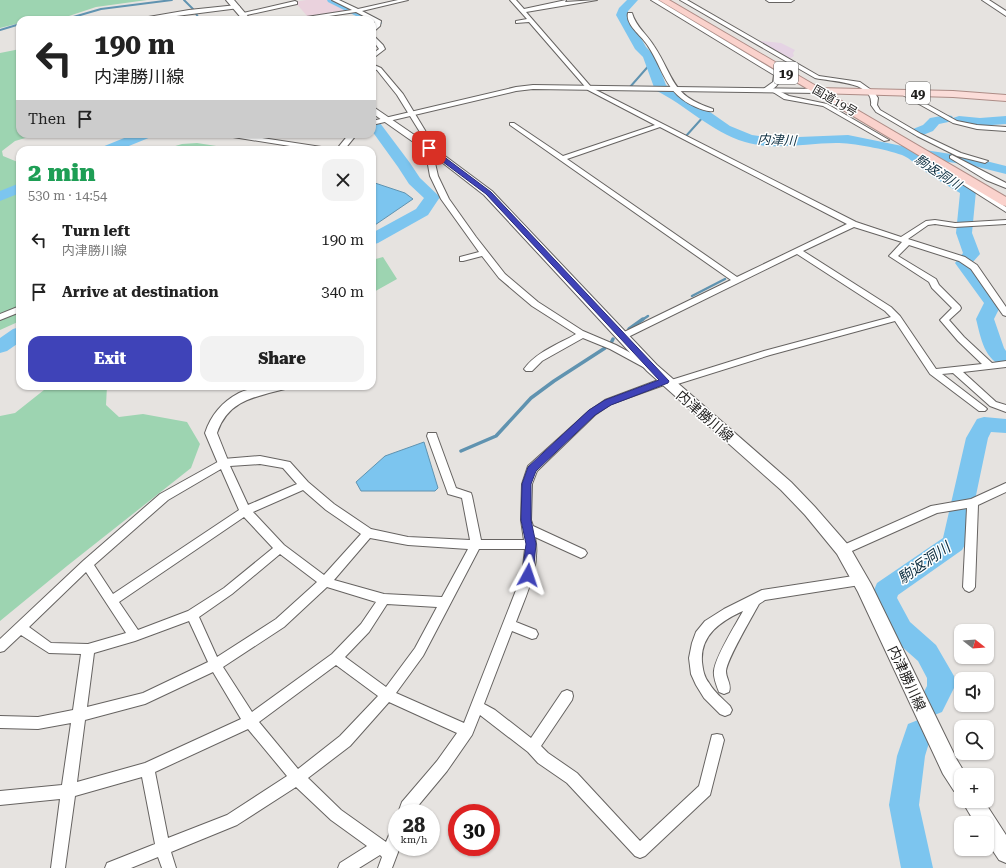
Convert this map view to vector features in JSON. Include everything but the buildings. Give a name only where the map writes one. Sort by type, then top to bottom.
[{"type":"highway","name":"国道19号","points":[[663,0],[909,144],[1006,194]]},
{"type":"highway","name":"国道19号","points":[[672,0],[932,148],[1006,202]]},
{"type":"main road","points":[[230,0],[244,16]]},
{"type":"main road","name":"49","points":[[818,91],[952,94],[1006,98]]},
{"type":"main road","name":"内津勝川線","points":[[377,118],[429,148],[488,193],[666,382],[786,486],[810,511],[843,550],[860,580],[954,773]]},
{"type":"main road","points":[[994,834],[1006,853]]},
{"type":"street","points":[[335,0],[367,16]]},
{"type":"street","points":[[372,0],[384,5]]},
{"type":"street","points":[[319,16],[356,11],[405,0]]},
{"type":"street","points":[[513,0],[590,89],[853,224],[962,259],[974,267],[1006,313]]},
{"type":"street","points":[[523,11],[594,0]]},
{"type":"street","points":[[654,0],[777,74],[777,82],[764,91]]},
{"type":"street","points":[[683,0],[817,77],[829,80],[858,83],[872,93],[875,98],[874,104],[878,111],[919,135],[959,155],[985,161]]},
{"type":"street","points":[[770,0],[791,0]]},
{"type":"street","points":[[985,0],[1006,14]]},
{"type":"street","points":[[556,5],[564,1]]},
{"type":"street","points":[[249,16],[295,3]]},
{"type":"street","points":[[162,16],[236,7]]},
{"type":"street","points":[[630,14],[631,22],[648,41],[664,74],[676,90],[688,101],[711,110]]},
{"type":"street","points":[[518,22],[530,20]]},
{"type":"street","points":[[376,40],[382,46],[380,52],[376,54]]},
{"type":"street","points":[[376,68],[379,69],[400,94],[426,137],[434,176],[445,199],[472,239],[502,276],[535,304],[583,334],[613,347],[652,368]]},
{"type":"street","points":[[377,118],[411,114],[516,89],[533,87],[818,91]]},
{"type":"street","points":[[775,91],[786,98],[816,102],[825,105],[886,140]]},
{"type":"street","points":[[903,93],[955,122],[1006,129]]},
{"type":"street","points":[[859,119],[930,161],[1006,210]]},
{"type":"street","points":[[512,124],[736,280]]},
{"type":"street","points":[[561,159],[660,125]]},
{"type":"street","points":[[248,138],[301,146]]},
{"type":"street","points":[[343,146],[350,138]]},
{"type":"street","points":[[932,148],[1006,186]]},
{"type":"street","points":[[991,366],[961,339],[944,320],[957,308],[935,286],[933,281],[893,256],[904,241],[926,223],[935,222],[955,225],[1006,222]]},
{"type":"street","points":[[623,336],[853,224]]},
{"type":"street","points":[[797,252],[888,309],[896,318],[933,372],[982,409]]},
{"type":"street","points":[[463,258],[484,253]]},
{"type":"street","points":[[0,317],[16,311]]},
{"type":"street","points":[[410,804],[442,766],[467,731],[528,575],[531,544],[526,520],[527,484],[532,469],[592,413],[608,402],[666,382],[896,318]]},
{"type":"street","points":[[529,369],[539,359],[583,334]]},
{"type":"street","points":[[933,372],[1006,364]]},
{"type":"street","points":[[956,370],[993,404],[1006,409]]},
{"type":"street","points":[[265,390],[242,396],[220,413],[215,421],[211,433],[245,512],[280,548],[325,582],[384,599],[445,602]]},
{"type":"street","points":[[112,868],[232,820],[297,778],[345,741],[388,695],[419,652],[476,545],[467,496],[452,492],[432,436]]},
{"type":"street","points":[[0,647],[87,564],[164,497],[223,463],[260,460],[286,464],[304,485],[330,507],[368,533],[408,542],[476,545],[531,544]]},
{"type":"street","points":[[112,601],[245,512],[304,485]]},
{"type":"street","points":[[843,550],[935,509],[973,503],[1006,487]]},
{"type":"street","points":[[969,587],[973,503]]},
{"type":"street","points":[[528,529],[581,553]]},
{"type":"street","points":[[0,722],[38,723],[79,715],[145,698],[215,665],[280,623],[325,582],[368,533]]},
{"type":"street","points":[[20,628],[50,648],[88,649],[135,636],[192,615],[228,591],[280,548]]},
{"type":"street","points":[[87,564],[135,636]]},
{"type":"street","points":[[725,710],[703,686],[695,656],[697,641],[706,628],[730,611],[755,600],[762,595],[860,580]]},
{"type":"street","points":[[0,798],[69,791],[147,769],[250,720],[336,658],[365,628],[384,599]]},
{"type":"street","points":[[724,688],[720,672],[728,651],[755,600]]},
{"type":"street","points":[[192,615],[215,665],[250,720],[297,778],[336,815],[384,850]]},
{"type":"street","points":[[508,624],[532,634]]},
{"type":"street","points":[[58,868],[88,649]]},
{"type":"street","points":[[336,658],[388,695],[467,731]]},
{"type":"street","points":[[533,747],[567,696]]},
{"type":"street","points":[[476,707],[490,714],[533,747],[543,758],[572,778],[640,851],[705,790],[717,740]]},
{"type":"street","points":[[147,769],[163,848],[169,868]]},
{"type":"street","points":[[345,868],[384,850],[388,845]]},
{"type":"street","points":[[384,850],[384,868]]},
{"type":"shaded area","points":[[306,0],[331,0],[351,10],[307,16],[295,2]]},
{"type":"shaded area","points":[[752,40],[781,43],[795,50],[793,53],[794,56],[788,60]]},
{"type":"green space","points":[[0,0],[147,0],[96,7],[69,16],[16,16],[16,24],[0,28]]},
{"type":"green space","points":[[16,50],[16,138],[25,138],[15,141],[2,151],[3,156],[16,161],[16,323],[0,330],[0,53]]},
{"type":"green space","points":[[197,143],[216,146],[175,146]]},
{"type":"green space","points":[[383,257],[397,279],[376,291],[376,259]]},
{"type":"green space","points":[[44,390],[107,390],[106,405],[119,417],[143,414],[187,422],[200,444],[191,468],[0,621],[0,416],[15,413]]},
{"type":"water","points":[[376,183],[405,193],[413,199],[376,224]]},
{"type":"water","points":[[424,442],[438,488],[435,491],[361,491],[356,482],[385,456]]},
{"type":"waterway","points":[[77,16],[101,9],[172,0]]},
{"type":"waterway","points":[[184,0],[197,16]]},
{"type":"waterway","points":[[332,0],[365,16]]},
{"type":"waterway","name":"内津川","points":[[633,0],[623,10],[622,15],[641,49],[649,56],[660,87],[683,99],[714,122],[737,134],[749,139],[774,142],[848,139],[912,152],[950,157],[1006,170]]},
{"type":"waterway","points":[[0,30],[16,25]]},
{"type":"waterway","points":[[630,87],[652,62]]},
{"type":"waterway","points":[[686,136],[704,116]]},
{"type":"waterway","points":[[918,132],[928,128],[935,121],[947,119]]},
{"type":"waterway","points":[[959,120],[980,122],[1006,120]]},
{"type":"waterway","points":[[376,127],[405,166],[414,181],[432,197],[422,212],[376,238]]},
{"type":"waterway","points":[[117,146],[136,138]]},
{"type":"waterway","name":"駒返洞川","points":[[909,153],[933,170],[968,191],[964,233],[972,254],[963,263],[993,303],[985,319],[995,351],[1006,361]]},
{"type":"waterway","points":[[0,196],[16,190]]},
{"type":"waterway","points":[[692,296],[725,279]]},
{"type":"waterway","points":[[642,320],[648,316]]},
{"type":"waterway","points":[[629,329],[643,319]]},
{"type":"waterway","points":[[0,347],[16,336]]},
{"type":"waterway","points":[[611,343],[613,339]]},
{"type":"waterway","points":[[0,343],[8,341]]},
{"type":"waterway","points":[[461,451],[496,436],[531,398],[554,381],[605,348]]},
{"type":"waterway","name":"駒返洞川","points":[[932,703],[940,688],[941,676],[927,653],[901,630],[885,598],[886,590],[954,543],[977,438],[984,424],[1006,426]]},
{"type":"waterway","name":"駒返洞川","points":[[917,868],[904,805],[911,756],[918,733]]},
{"type":"route","points":[[429,148],[488,193],[664,381],[608,402],[592,413],[532,469],[527,484],[526,520],[531,544],[528,575]]}]
